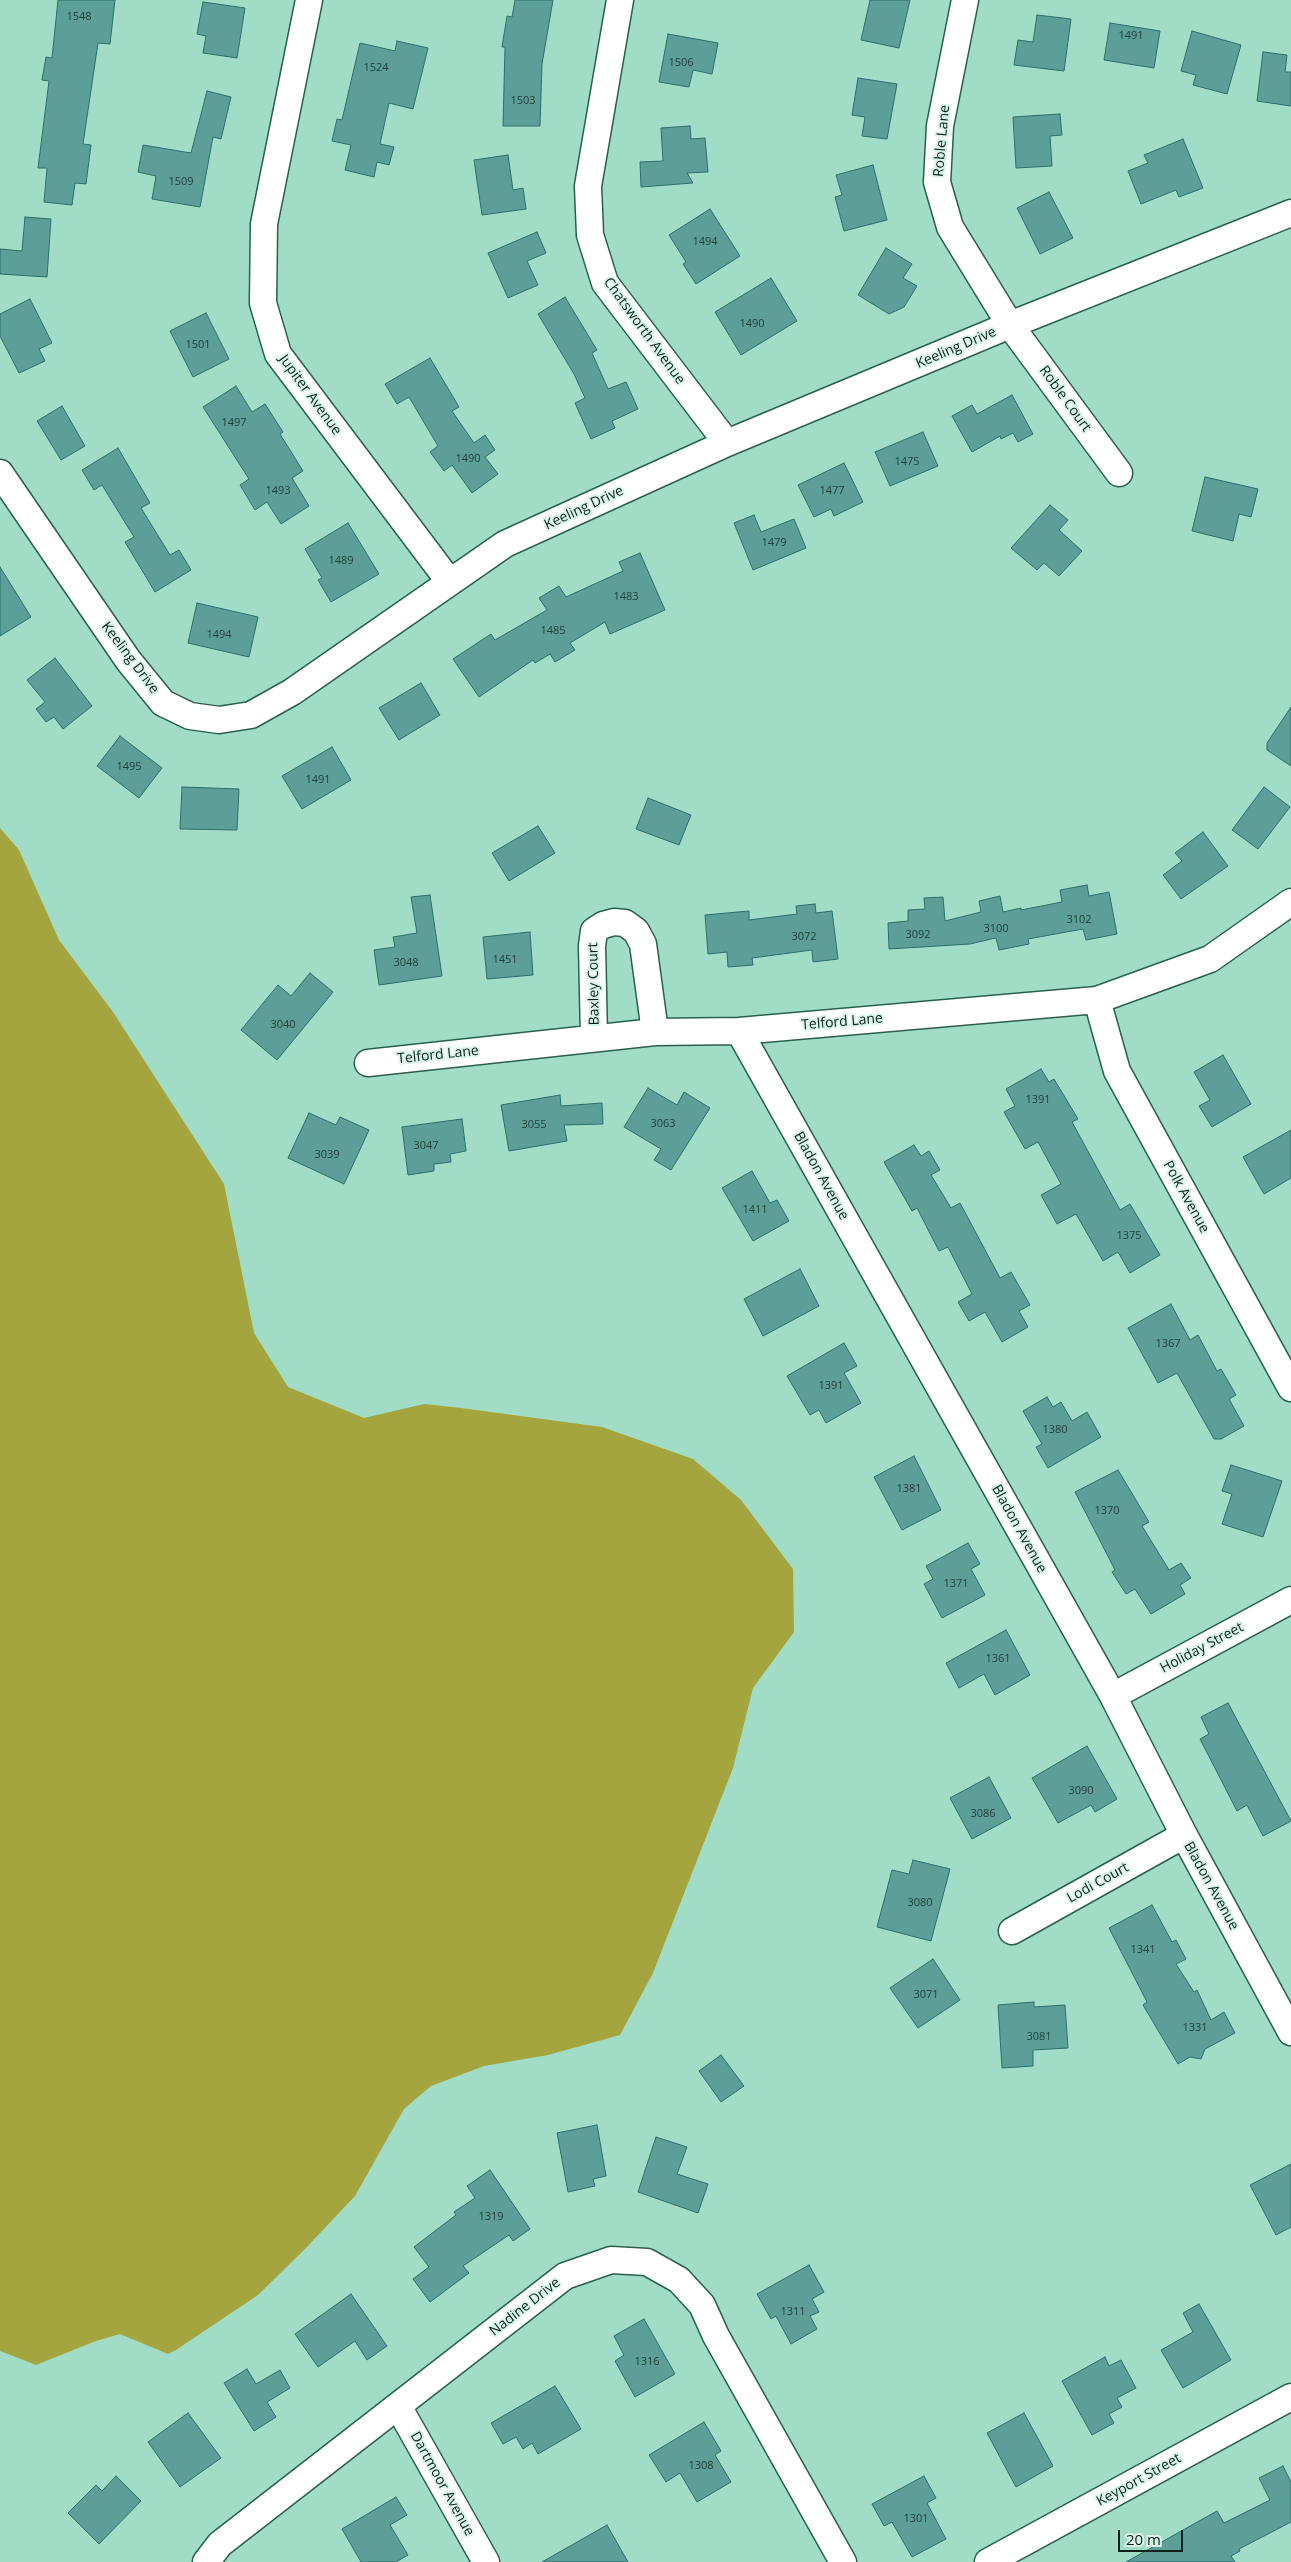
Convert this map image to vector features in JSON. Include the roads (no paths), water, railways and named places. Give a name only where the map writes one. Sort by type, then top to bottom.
[{"type":"street","name":"Jupiter Avenue","points":[[309,0],[264,224],[264,303],[278,354],[449,581]]},
{"type":"street","name":"Chatsworth Avenue","points":[[620,0],[588,186],[590,235],[605,282],[727,443]]},
{"type":"street","name":"Roble Lane","points":[[965,0],[940,126],[937,182],[950,227],[1010,325]]},
{"type":"street","name":"Keeling Drive","points":[[0,473],[128,660],[164,703],[190,716],[219,720],[251,714],[292,692],[449,581],[505,544],[727,443],[1010,325],[1291,213]]},
{"type":"street","name":"Roble Court","points":[[1010,325],[1119,473]]},
{"type":"street","name":"Telford Lane","points":[[368,1063],[655,1032],[739,1031],[1097,1000],[1210,959],[1291,902]]},
{"type":"street","name":"Baxley Court","points":[[594,1038],[592,946],[594,931],[603,925],[614,922],[625,923],[636,931],[643,944],[655,1032]]},
{"type":"street","name":"Polk Avenue","points":[[1097,1000],[1117,1071],[1291,1388]]},
{"type":"street","name":"Bladon Avenue","points":[[739,1031],[1113,1696],[1184,1835],[1291,2032]]},
{"type":"street","name":"Holiday Street","points":[[1113,1696],[1291,1600]]},
{"type":"street","name":"Lodi Court","points":[[1012,1931],[1184,1835]]},
{"type":"street","name":"Nadine Drive","points":[[206,2562],[220,2544],[565,2276],[611,2260],[647,2262],[679,2280],[702,2305],[716,2336],[843,2562]]},
{"type":"street","name":"Keyport Street","points":[[988,2562],[1291,2397]]},
{"type":"street","name":"Dartmoor Avenue","points":[[398,2406],[486,2562]]}]
